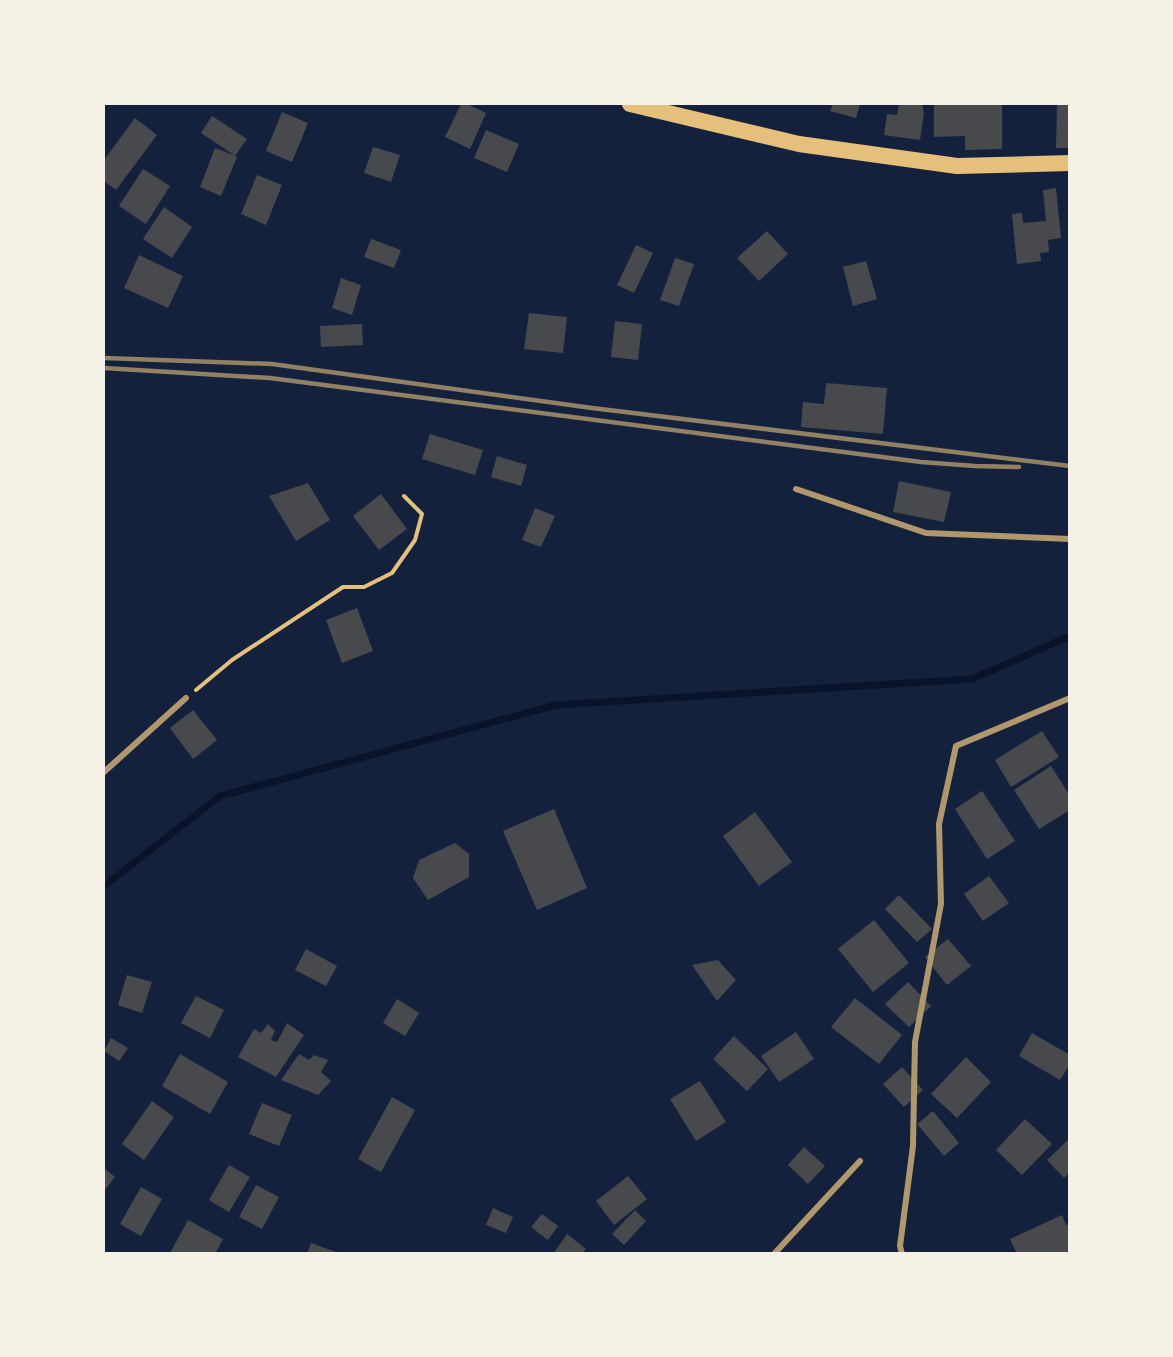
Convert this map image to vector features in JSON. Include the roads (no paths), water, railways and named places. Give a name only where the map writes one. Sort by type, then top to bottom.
[{"type":"highway","points":[[630,104],[799,144],[957,166],[1070,163]]},
{"type":"street","points":[[796,489],[926,533],[1070,539]]},
{"type":"street","points":[[104,772],[186,698]]},
{"type":"street","points":[[902,1254],[900,1246],[913,1146],[915,1042],[941,904],[939,824],[956,746],[1070,698]]},
{"type":"street","points":[[774,1254],[860,1161]]},
{"type":"waterway","points":[[104,886],[220,796],[556,705],[972,679],[1070,636]]},
{"type":"railway","points":[[104,358],[272,364],[592,408],[1070,466]]},
{"type":"railway","points":[[104,368],[270,378],[921,462],[1019,467]]}]
